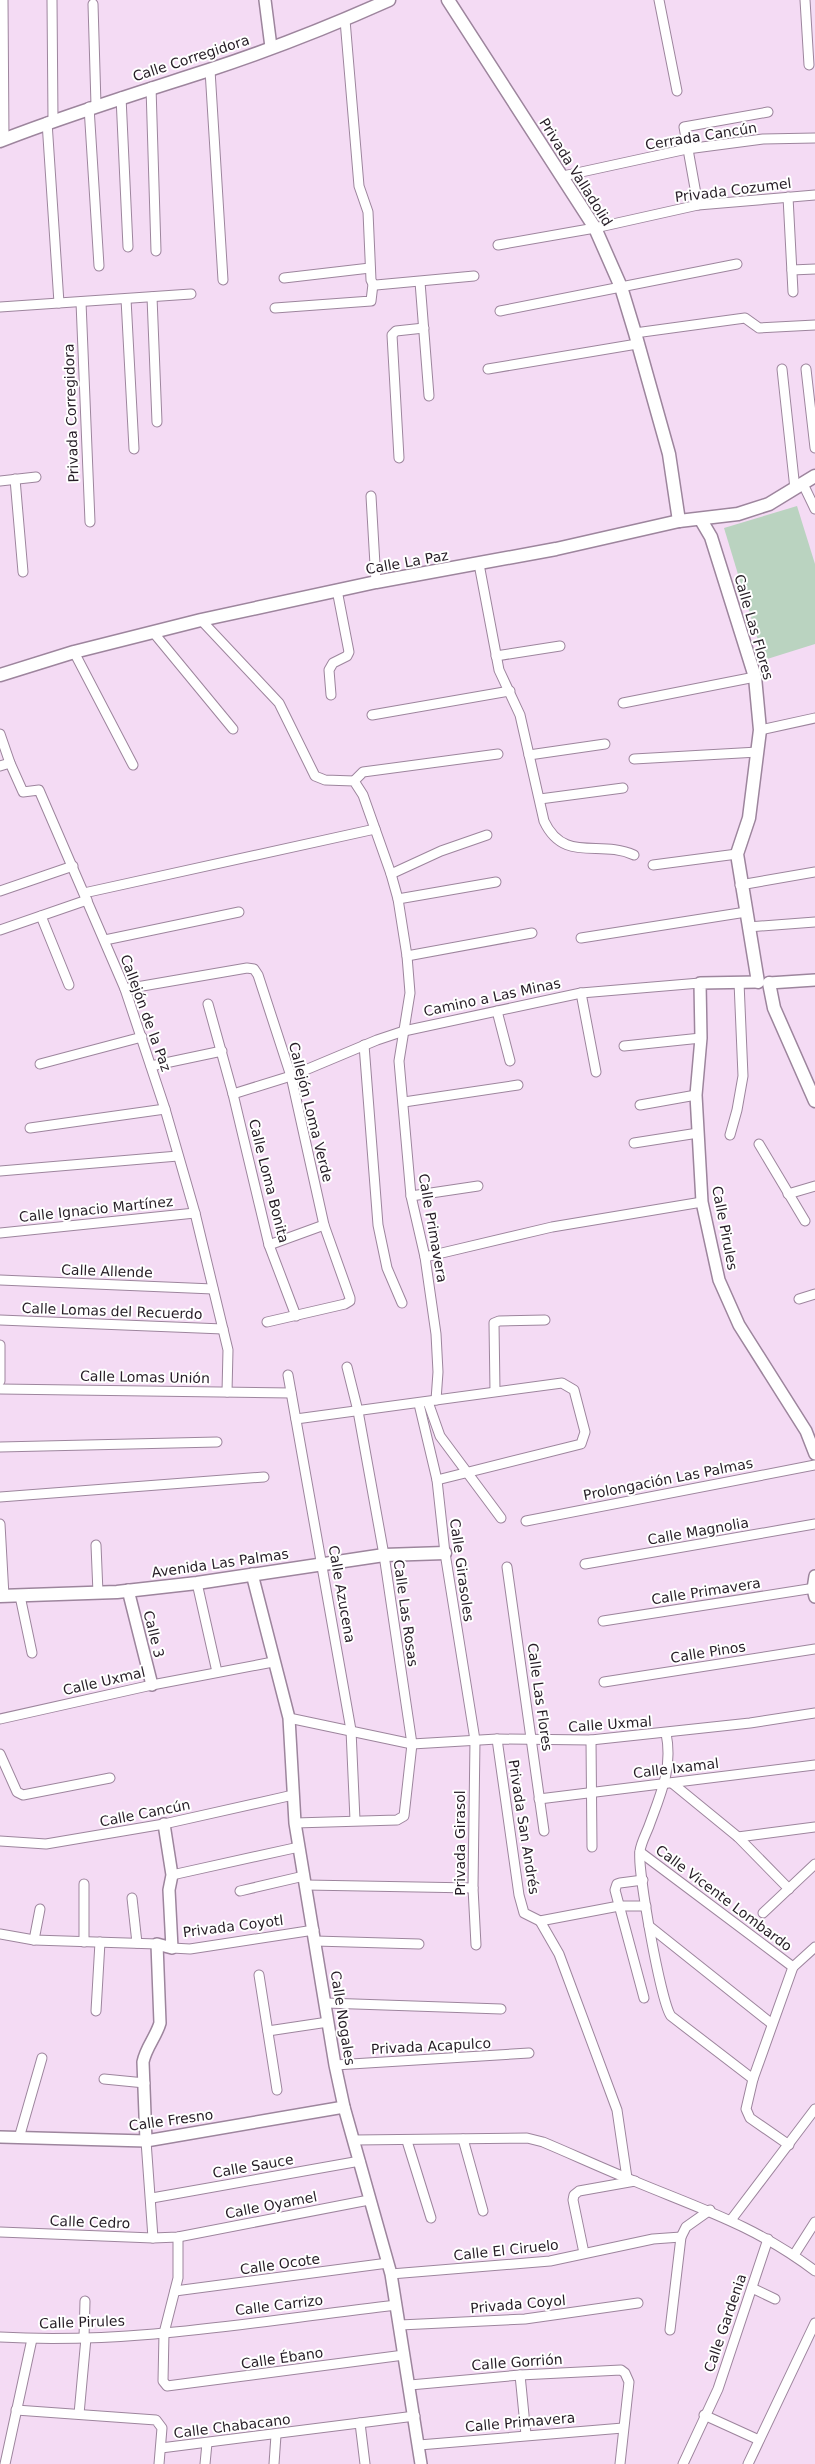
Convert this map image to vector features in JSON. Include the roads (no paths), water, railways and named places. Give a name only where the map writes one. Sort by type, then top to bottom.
[{"type":"main road","name":"Calle Corregidora","points":[[2,140],[92,106],[210,70],[345,20],[389,0]]},
{"type":"main road","name":"Privada Valladolid","points":[[448,0],[595,228],[621,287],[669,454],[679,521]]},
{"type":"main road","name":"Calle La Paz","points":[[0,675],[74,652],[153,632],[337,590],[479,564],[679,521],[702,520],[738,514],[805,490],[815,476]]},
{"type":"main road","name":"Calle Las Flores","points":[[702,520],[711,537],[755,677],[760,730],[749,818],[737,854],[740,886],[748,927],[764,983],[815,1101]]},
{"type":"main road","name":"Avenida Las Palmas","points":[[2,1596],[98,1593],[198,1583],[384,1555],[445,1554]]},
{"type":"street","points":[[2,140],[3,0]]},
{"type":"street","points":[[52,0],[50,121],[59,303]]},
{"type":"street","points":[[265,0],[271,47]]},
{"type":"street","points":[[659,0],[677,90]]},
{"type":"street","points":[[806,0],[810,65]]},
{"type":"street","points":[[93,4],[92,106],[100,266]]},
{"type":"street","points":[[274,308],[370,301],[373,284],[370,268],[368,212],[359,186],[345,20]]},
{"type":"street","points":[[210,70],[223,280]]},
{"type":"street","points":[[151,87],[156,251]]},
{"type":"street","points":[[122,97],[128,247]]},
{"type":"street","points":[[698,205],[684,127],[768,112]]},
{"type":"street","name":"Cerrada Cancún","points":[[563,176],[687,149],[764,140],[815,138]]},
{"type":"street","name":"Privada Cozumel","points":[[498,245],[595,228],[698,205],[815,196]]},
{"type":"street","points":[[788,197],[794,292]]},
{"type":"street","points":[[500,311],[737,264]]},
{"type":"street","points":[[284,278],[370,268]]},
{"type":"street","points":[[792,270],[815,269]]},
{"type":"street","points":[[373,284],[420,282],[474,276]]},
{"type":"street","points":[[420,282],[428,396]]},
{"type":"street","points":[[0,307],[191,294]]},
{"type":"street","points":[[152,297],[157,422]]},
{"type":"street","points":[[126,299],[134,449]]},
{"type":"street","name":"Privada Corregidora","points":[[81,302],[90,522]]},
{"type":"street","points":[[488,369],[745,318],[759,328],[815,325]]},
{"type":"street","points":[[399,458],[392,335],[396,331],[424,328]]},
{"type":"street","points":[[782,369],[805,490],[815,509]]},
{"type":"street","points":[[806,370],[815,448]]},
{"type":"street","points":[[0,481],[36,476]]},
{"type":"street","points":[[15,479],[23,572]]},
{"type":"street","points":[[371,496],[376,582]]},
{"type":"street","points":[[479,564],[499,670],[520,714],[544,821],[550,834],[559,842],[594,849],[621,849],[634,855]]},
{"type":"street","points":[[331,695],[329,670],[333,663],[347,656],[349,652],[337,590]]},
{"type":"street","points":[[201,620],[279,704],[315,776],[325,780],[354,781],[363,772],[498,754]]},
{"type":"street","points":[[153,632],[233,729]]},
{"type":"street","points":[[496,656],[560,646]]},
{"type":"street","points":[[74,652],[133,765]]},
{"type":"street","points":[[623,703],[755,677]]},
{"type":"street","points":[[372,715],[510,691]]},
{"type":"street","points":[[760,730],[815,718]]},
{"type":"street","name":"Callejón de la Paz","points":[[0,734],[23,792],[39,790],[105,940],[142,1037],[195,1213],[223,1329],[228,1350],[227,1392]]},
{"type":"street","points":[[529,755],[606,744]]},
{"type":"street","points":[[634,760],[758,752]]},
{"type":"street","points":[[0,766],[10,763]]},
{"type":"street","name":"Calle Primavera","points":[[354,781],[362,795],[391,874],[398,899],[407,956],[410,993],[399,1061],[412,1196],[425,1257],[436,1334],[438,1372],[428,1402]]},
{"type":"street","points":[[540,799],[623,788]]},
{"type":"street","points":[[0,930],[41,916],[86,897],[375,829]]},
{"type":"street","points":[[391,874],[440,851],[486,835]]},
{"type":"street","points":[[654,865],[737,854]]},
{"type":"street","points":[[0,891],[73,866]]},
{"type":"street","points":[[740,886],[815,872]]},
{"type":"street","points":[[398,899],[496,882]]},
{"type":"street","points":[[105,940],[239,912]]},
{"type":"street","points":[[581,938],[746,912]]},
{"type":"street","points":[[41,916],[68,985]]},
{"type":"street","points":[[748,927],[815,922]]},
{"type":"street","points":[[407,956],[532,933]]},
{"type":"street","name":"Callejón Loma Verde","points":[[125,989],[247,968],[254,969],[258,975],[291,1076],[324,1224],[350,1301],[345,1304],[296,1316]]},
{"type":"street","name":"Camino a Las Minas","points":[[233,1094],[291,1076],[364,1045],[404,1032],[581,993],[700,983],[764,983],[815,980]]},
{"type":"street","points":[[730,1135],[738,1110],[744,1076],[739,982]]},
{"type":"street","name":"Calle Pirules","points":[[700,983],[701,1038],[696,1095],[702,1202],[719,1280],[739,1325],[806,1431],[815,1454]]},
{"type":"street","points":[[581,993],[596,1072]]},
{"type":"street","name":"Calle Loma Bonita","points":[[208,1004],[233,1094],[269,1245],[296,1316]]},
{"type":"street","points":[[497,1011],[510,1061]]},
{"type":"street","points":[[40,1064],[142,1037]]},
{"type":"street","points":[[624,1046],[701,1038]]},
{"type":"street","points":[[364,1045],[378,1225],[387,1268],[402,1303]]},
{"type":"street","points":[[151,1066],[222,1051]]},
{"type":"street","points":[[404,1102],[518,1085]]},
{"type":"street","points":[[640,1105],[696,1095]]},
{"type":"street","points":[[30,1128],[165,1109]]},
{"type":"street","points":[[634,1143],[698,1133]]},
{"type":"street","points":[[759,1144],[805,1221]]},
{"type":"street","points":[[0,1172],[178,1156]]},
{"type":"street","points":[[412,1196],[478,1186]]},
{"type":"street","points":[[788,1194],[815,1186]]},
{"type":"street","points":[[425,1257],[552,1227],[702,1202]]},
{"type":"street","name":"Calle Ignacio Martínez","points":[[0,1233],[195,1213]]},
{"type":"street","points":[[269,1245],[324,1224]]},
{"type":"street","name":"Calle Allende","points":[[0,1280],[213,1289]]},
{"type":"street","points":[[799,1299],[815,1294]]},
{"type":"street","points":[[267,1322],[296,1316]]},
{"type":"street","name":"Calle Lomas del Recuerdo","points":[[0,1320],[223,1329]]},
{"type":"street","points":[[495,1391],[494,1323],[545,1320]]},
{"type":"street","points":[[0,1345],[0,1381]]},
{"type":"street","name":"Calle Las Rosas","points":[[347,1367],[358,1411],[384,1555],[412,1744],[402,1819],[356,1820]]},
{"type":"street","name":"Calle Azucena","points":[[288,1375],[323,1563],[351,1730],[356,1820]]},
{"type":"street","points":[[296,1419],[562,1383],[570,1386],[576,1394],[585,1432],[584,1441],[578,1446],[437,1480]]},
{"type":"street","name":"Calle Lomas Unión","points":[[0,1389],[290,1393]]},
{"type":"street","points":[[428,1402],[440,1436],[501,1518]]},
{"type":"street","name":"Calle Girasoles","points":[[428,1402],[445,1554],[476,1740]]},
{"type":"street","points":[[0,1447],[217,1442]]},
{"type":"street","name":"Prolongación Las Palmas","points":[[526,1521],[815,1465]]},
{"type":"street","points":[[0,1497],[264,1477]]},
{"type":"street","points":[[0,1524],[2,1596]]},
{"type":"street","name":"Calle Magnolia","points":[[585,1564],[815,1524]]},
{"type":"street","points":[[96,1545],[98,1593]]},
{"type":"street","name":"Calle Las Flores","points":[[507,1568],[544,1831]]},
{"type":"street","name":"Calle Nogales","points":[[252,1574],[273,1662],[289,1718],[295,1823],[335,2065],[344,2107],[355,2140],[369,2200],[390,2268],[415,2416],[421,2464]]},
{"type":"street","points":[[814,1591],[815,1576]]},
{"type":"street","points":[[198,1583],[218,1672]]},
{"type":"street","name":"Calle 3","points":[[128,1590],[152,1685]]},
{"type":"street","name":"Calle Primavera","points":[[603,1622],[814,1591]]},
{"type":"street","points":[[20,1596],[32,1653]]},
{"type":"street","name":"Calle Pinos","points":[[604,1682],[815,1649]]},
{"type":"street","name":"Calle Uxmal","points":[[0,1718],[152,1685],[273,1662]]},
{"type":"street","name":"Calle Uxmal","points":[[289,1718],[412,1744],[497,1739],[532,1741],[591,1740],[666,1733],[815,1713]]},
{"type":"street","points":[[666,1733],[670,1753],[668,1783],[640,1852],[649,1926],[666,2010],[753,2078]]},
{"type":"street","name":"Privada San Andrés","points":[[497,1739],[519,1895],[524,1913],[540,1921]]},
{"type":"street","name":"Privada Girasol","points":[[476,1740],[473,1888],[476,1945]]},
{"type":"street","points":[[591,1740],[592,1847]]},
{"type":"street","points":[[0,1754],[18,1792],[23,1795],[110,1778]]},
{"type":"street","name":"Calle Ixamal","points":[[539,1799],[815,1765]]},
{"type":"street","points":[[668,1783],[738,1837],[789,1889]]},
{"type":"street","name":"Calle Cancún","points":[[0,1842],[46,1844],[164,1824],[293,1795]]},
{"type":"street","points":[[295,1823],[356,1820]]},
{"type":"street","points":[[164,1824],[172,1875],[169,1890],[172,1948]]},
{"type":"street","points":[[738,1837],[815,1827]]},
{"type":"street","points":[[172,1875],[299,1846]]},
{"type":"street","name":"Calle Vicente Lombardo","points":[[640,1852],[793,1967]]},
{"type":"street","points":[[763,1913],[815,1864]]},
{"type":"street","points":[[240,1891],[305,1880],[473,1888]]},
{"type":"street","points":[[643,1880],[617,1884],[615,1890],[644,1998]]},
{"type":"street","points":[[84,1884],[84,1942]]},
{"type":"street","points":[[132,1898],[137,1943]]},
{"type":"street","points":[[631,2180],[617,2110],[559,1954],[540,1921],[619,1906],[646,1906]]},
{"type":"street","points":[[34,1940],[40,1910]]},
{"type":"street","points":[[649,1926],[772,2024]]},
{"type":"street","points":[[0,1934],[34,1940],[157,1944],[160,2023],[158,2032],[145,2051],[143,2062],[153,2238]]},
{"type":"street","name":"Privada Coyotl","points":[[157,1944],[172,1948],[190,1949],[314,1935],[419,1944]]},
{"type":"street","points":[[96,2011],[100,1942]]},
{"type":"street","points":[[789,2145],[747,2114],[746,2109],[753,2078],[793,1967],[815,1947]]},
{"type":"street","points":[[259,1975],[277,2090]]},
{"type":"street","points":[[326,2003],[501,2009]]},
{"type":"street","points":[[268,2031],[328,2022]]},
{"type":"street","name":"Privada Acapulco","points":[[335,2065],[529,2053]]},
{"type":"street","points":[[19,2138],[42,2058]]},
{"type":"street","points":[[104,2079],[145,2083]]},
{"type":"street","name":"Calle Fresno","points":[[0,2137],[146,2141],[344,2107]]},
{"type":"street","points":[[731,2220],[767,2169],[789,2145],[815,2109]]},
{"type":"street","points":[[355,2140],[407,2141],[527,2138],[543,2142],[631,2180],[710,2210],[768,2239],[815,2271]]},
{"type":"street","points":[[463,2140],[483,2211]]},
{"type":"street","points":[[407,2141],[431,2218]]},
{"type":"street","name":"Calle Sauce","points":[[152,2198],[360,2161]]},
{"type":"street","points":[[584,2253],[573,2200],[574,2195],[579,2191],[631,2180]]},
{"type":"street","name":"Calle Oyamel","points":[[178,2237],[369,2200]]},
{"type":"street","points":[[670,2330],[680,2237],[686,2227],[710,2210]]},
{"type":"street","points":[[794,2255],[815,2222]]},
{"type":"street","name":"Calle Cedro","points":[[0,2232],[153,2238],[178,2237]]},
{"type":"street","points":[[164,2333],[178,2278],[178,2237]]},
{"type":"street","name":"Calle El Ciruelo","points":[[390,2268],[550,2261],[653,2239],[680,2237]]},
{"type":"street","name":"Calle Gardenia","points":[[704,2415],[718,2388],[768,2239]]},
{"type":"street","name":"Calle Ocote","points":[[175,2292],[390,2268]]},
{"type":"street","points":[[752,2288],[775,2299]]},
{"type":"street","points":[[79,2414],[85,2338],[85,2301]]},
{"type":"street","name":"Privada Coyol","points":[[400,2325],[525,2319],[638,2303]]},
{"type":"street","name":"Calle Carrizo","points":[[164,2333],[396,2304]]},
{"type":"street","points":[[748,2464],[815,2323]]},
{"type":"street","name":"Calle Pirules","points":[[0,2337],[32,2339],[85,2338],[164,2333]]},
{"type":"street","name":"Calle Ébano","points":[[164,2333],[164,2384],[170,2387],[404,2355]]},
{"type":"street","points":[[4,2458],[32,2339]]},
{"type":"street","name":"Calle Gorrión","points":[[410,2385],[616,2369],[625,2373],[629,2382],[623,2428]]},
{"type":"street","points":[[520,2375],[526,2435]]},
{"type":"street","name":"Calle Chabacano","points":[[16,2410],[156,2420],[162,2428],[161,2448],[415,2416]]},
{"type":"street","points":[[684,2464],[704,2415],[759,2440]]},
{"type":"street","points":[[360,2423],[365,2464]]},
{"type":"street","points":[[620,2464],[623,2428]]},
{"type":"street","name":"Calle Primavera","points":[[419,2445],[623,2428]]},
{"type":"street","points":[[274,2464],[276,2435]]},
{"type":"street","points":[[205,2464],[207,2443]]},
{"type":"street","points":[[158,2464],[161,2448]]}]
